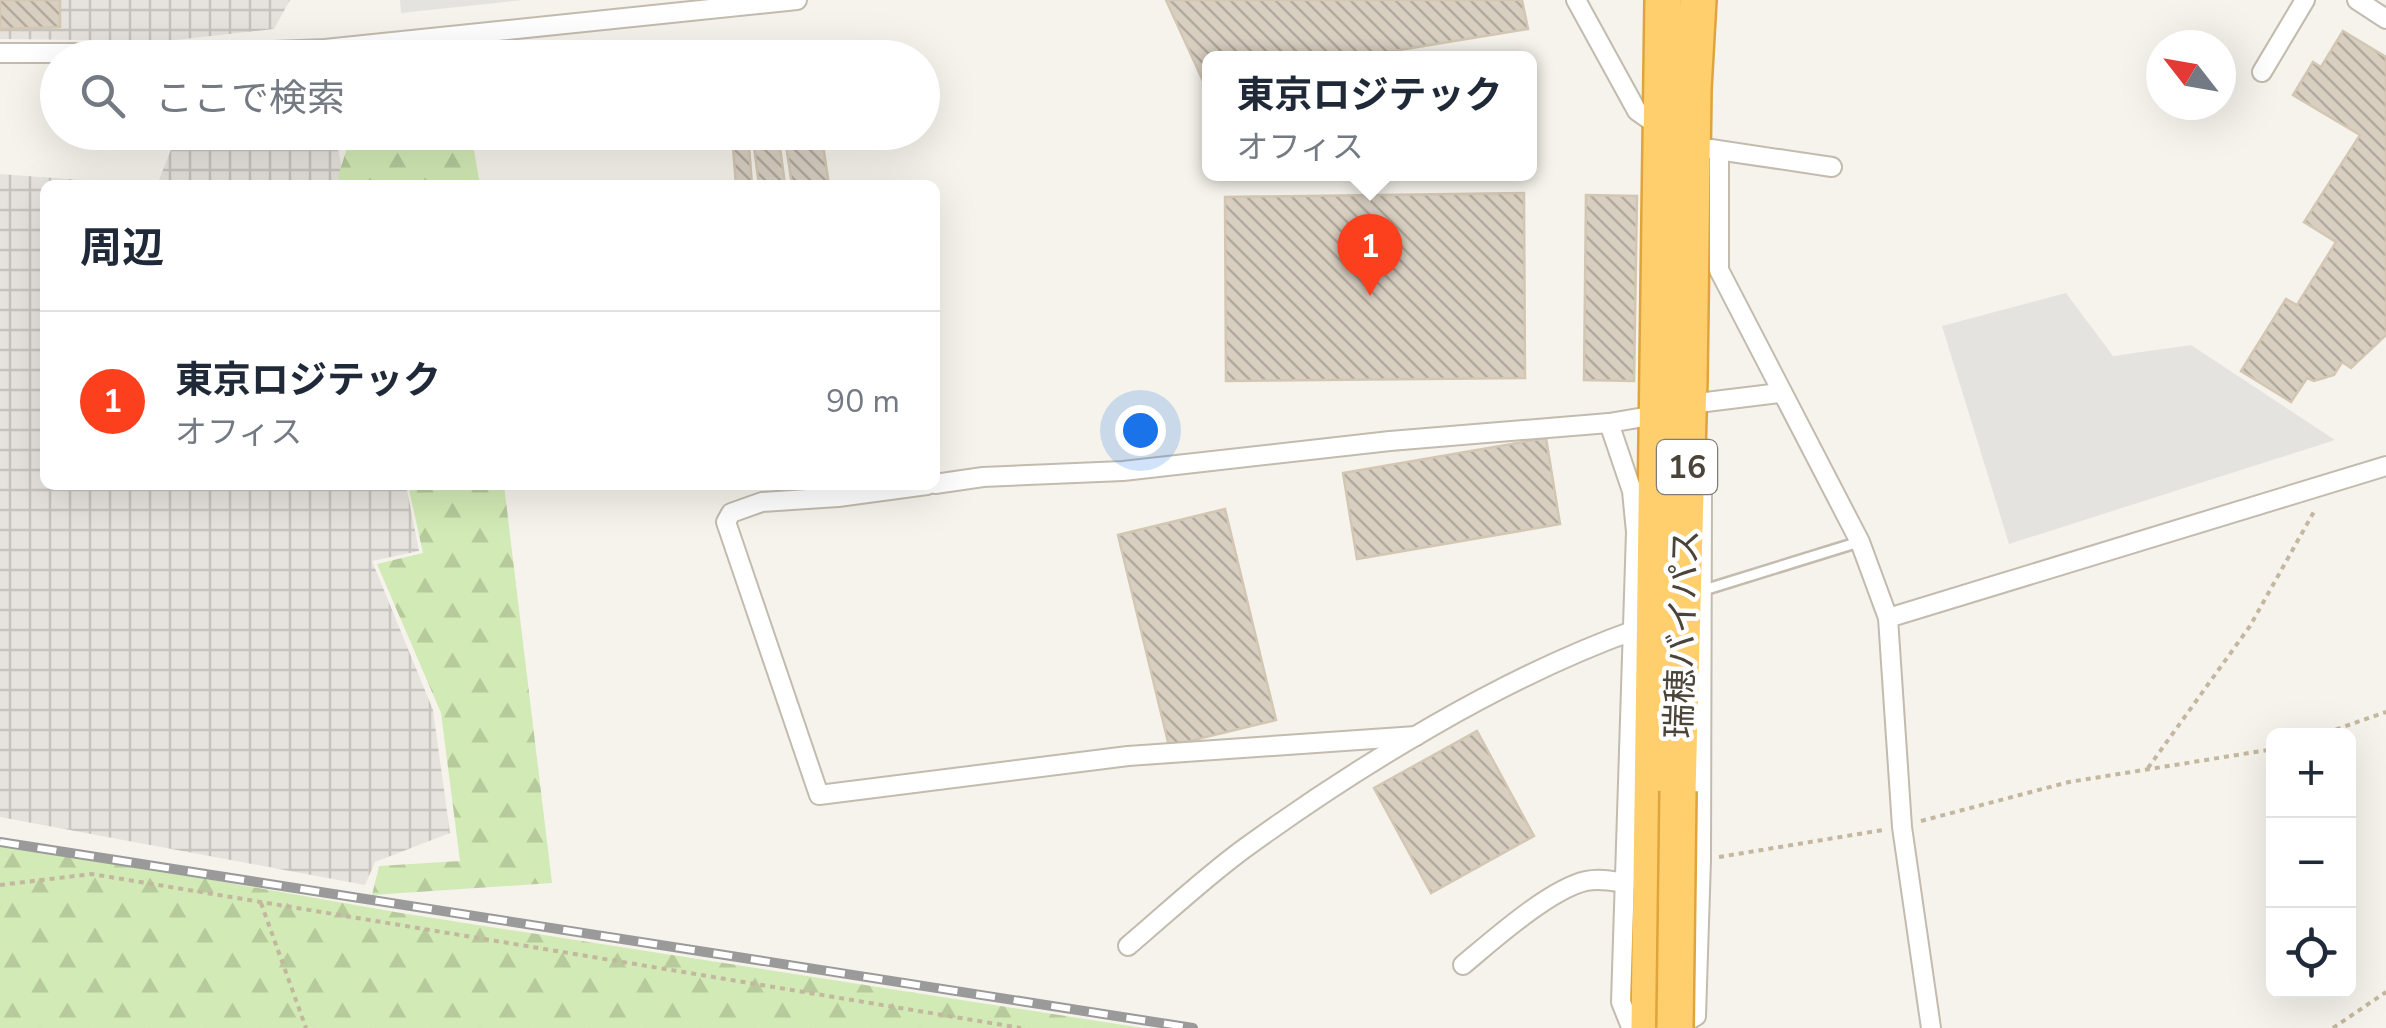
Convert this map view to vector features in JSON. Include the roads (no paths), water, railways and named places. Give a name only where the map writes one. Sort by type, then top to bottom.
[{"type":"highway","name":"瑞穂バイパス","points":[[1649,1028],[1694,391],[1690,141],[1663,0]]},
{"type":"highway","name":"瑞穂バイパス","points":[[1675,1028],[1656,415],[1690,141],[1698,0]]},
{"type":"street","points":[[413,40],[797,0]]},
{"type":"street","points":[[1576,0],[1637,111],[1690,141],[1832,166]]},
{"type":"street","points":[[2262,72],[2305,0]]},
{"type":"street","points":[[2356,0],[2386,19]]},
{"type":"street","points":[[0,53],[40,53]]},
{"type":"street","points":[[1690,141],[1719,270],[1860,542],[1888,618],[1902,827],[1932,1028]]},
{"type":"street","points":[[1675,1028],[1696,1016],[1702,860],[1704,590],[1694,391],[1780,393]]},
{"type":"street","points":[[940,483],[983,477],[1123,470],[1390,441],[1609,423],[1656,415]]},
{"type":"street","points":[[1609,423],[1632,491],[1634,510],[1635,630],[1621,1002],[1631,1027],[1641,1028]]},
{"type":"street","points":[[1888,618],[2386,466]]},
{"type":"street","points":[[893,490],[762,502],[731,513],[726,522],[819,794],[1128,756],[1416,736]]},
{"type":"street","points":[[1128,946],[1242,850],[1416,736],[1542,670],[1635,630]]},
{"type":"street","points":[[1464,964],[1522,916],[1582,881],[1626,883]]},
{"type":"lane","points":[[1704,590],[1860,542]]},
{"type":"railway","points":[[0,842],[1193,1028]]},
{"type":"place","name":"東京ロジテック","points":[[1370,296]]}]
